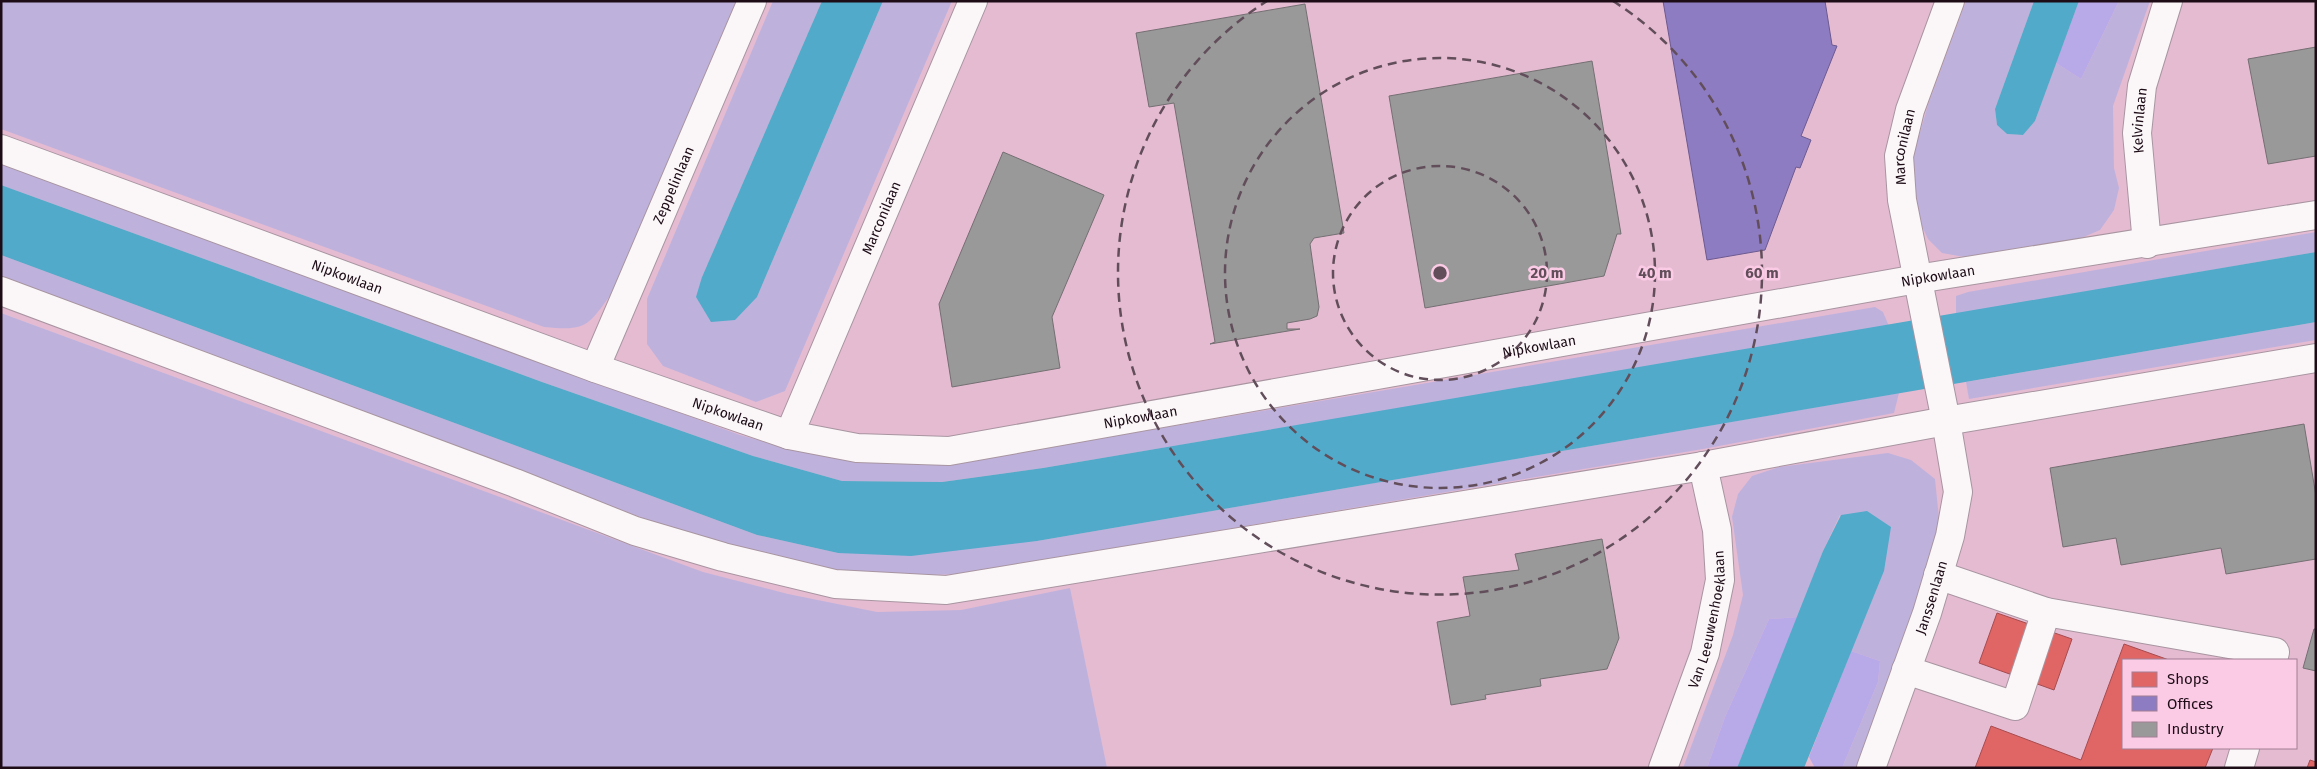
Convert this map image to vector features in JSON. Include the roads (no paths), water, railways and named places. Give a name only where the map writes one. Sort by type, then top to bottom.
[{"type":"street","name":"Zeppelinlaan","points":[[596,368],[752,1]]},
{"type":"street","name":"Marconilaan","points":[[789,435],[974,1]]},
{"type":"street","name":"Marconilaan","points":[[1919,288],[1902,200],[1899,156],[1910,110],[1950,1]]},
{"type":"street","name":"Kelvinlaan","points":[[2147,244],[2137,133],[2142,86],[2168,1]]},
{"type":"street","name":"Nipkowlaan","points":[[1,149],[596,368],[789,435],[858,448],[949,451],[1919,288],[2147,244],[2316,215]]},
{"type":"street","name":"Nipkowlaan","points":[[1919,288],[1946,421]]},
{"type":"street","points":[[1,292],[505,479],[635,531],[723,557],[835,584],[946,590],[1703,466],[1946,421],[2316,358]]},
{"type":"street","name":"Janssenlaan","points":[[1871,768],[1906,670],[1950,536],[1958,492],[1946,421]]},
{"type":"street","name":"Van Leeuwenhoeklaan","points":[[1663,768],[1706,653],[1720,580],[1717,530],[1703,466]]},
{"type":"street","points":[[1938,575],[2046,612],[2275,652],[2273,659]]},
{"type":"street","points":[[1906,670],[2014,706],[2046,612]]},
{"type":"street","points":[[2239,768],[2245,749]]},
{"type":"water","points":[[822,1],[883,1],[757,297],[735,320],[711,322],[696,297],[702,277]]},
{"type":"water","points":[[2034,1],[2079,1],[2035,121],[2023,135],[2007,134],[1997,125],[1995,109]]},
{"type":"water","points":[[1,185],[542,382],[753,456],[842,481],[942,482],[1043,468],[2316,252],[2316,322],[1037,541],[911,556],[838,553],[757,535],[1,255]]},
{"type":"water","points":[[1867,511],[1891,527],[1884,571],[1804,768],[1737,768],[1823,551],[1841,515]]}]
